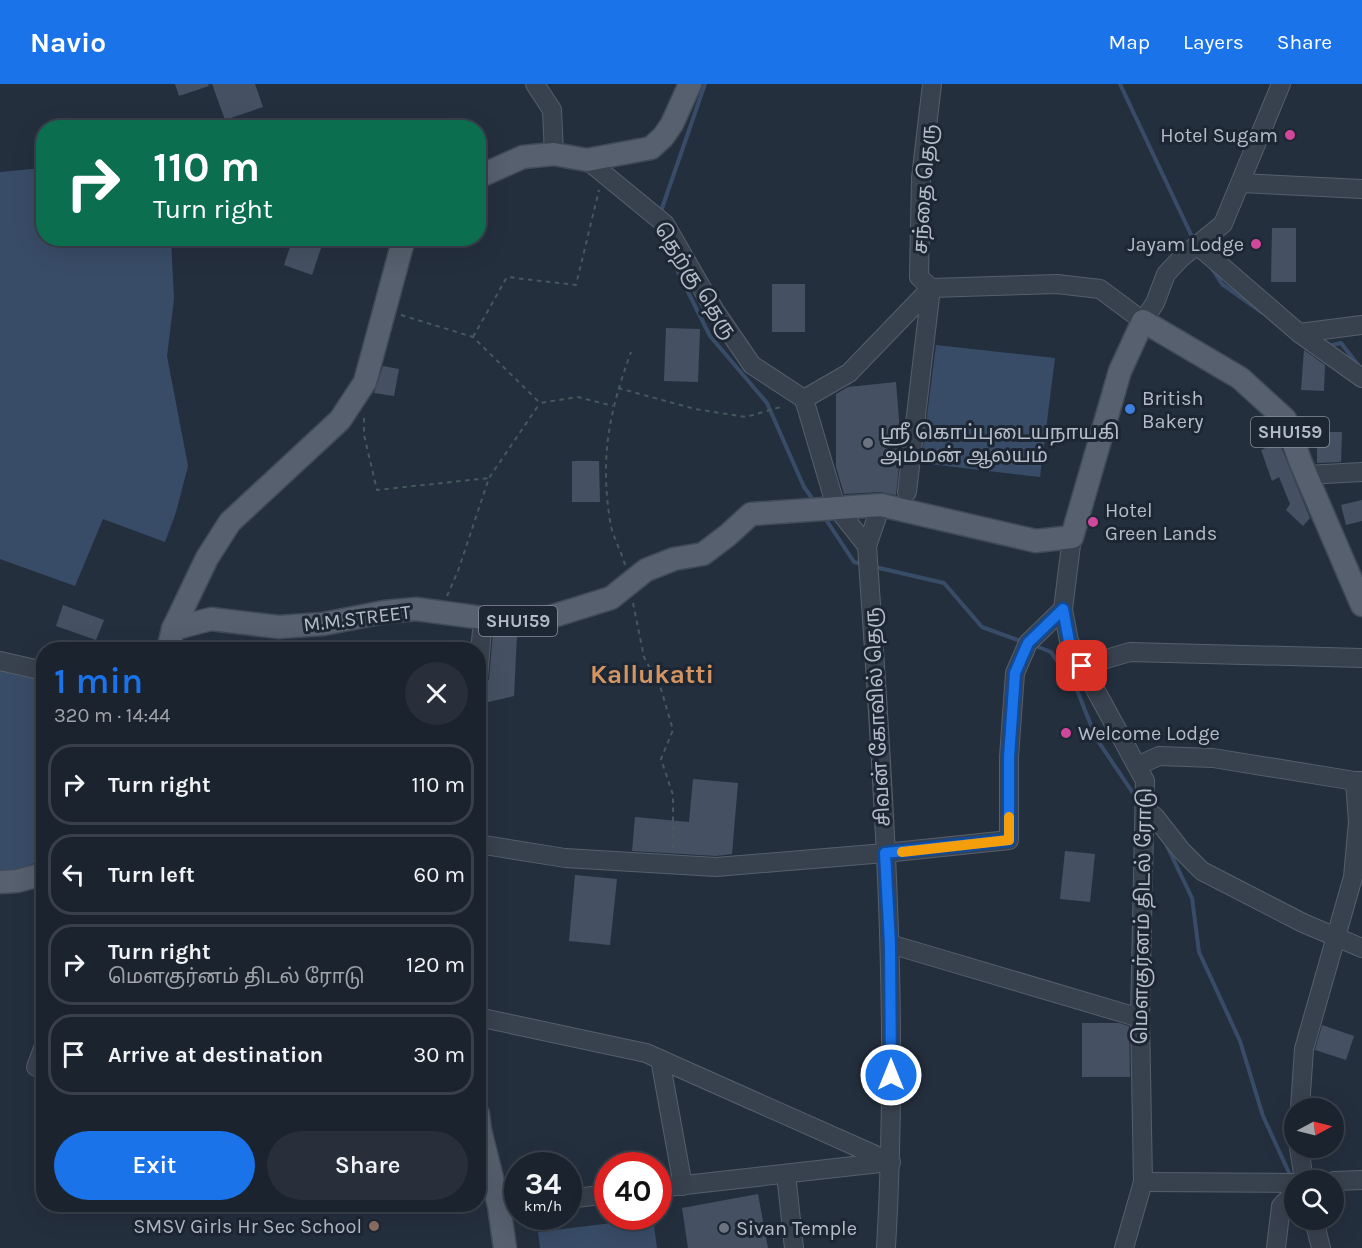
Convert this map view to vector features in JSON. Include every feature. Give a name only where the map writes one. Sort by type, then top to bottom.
[{"type":"main road","points":[[486,173],[523,157],[554,154],[595,167],[651,148],[672,124],[690,84]]},
{"type":"main road","points":[[170,639],[207,558],[230,522],[340,420],[365,382],[402,246]]},
{"type":"main road","name":"SHU159","points":[[1143,321],[1240,378],[1285,419],[1306,475],[1356,577],[1362,605]]},
{"type":"main road","name":"மௌகுர்னம் திடல் ரோடு","points":[[1071,537],[1120,371],[1143,321]]},
{"type":"main road","name":"SHU159","points":[[836,507],[881,505],[1036,541],[1071,537]]},
{"type":"main road","name":"M.M.STREET","points":[[170,639],[211,619],[279,627],[323,624],[384,612],[416,609],[513,622],[550,617],[611,598],[646,570],[674,559],[703,554],[752,514],[836,507]]},
{"type":"main road","points":[[0,882],[17,882],[36,876]]},
{"type":"main road","points":[[486,1146],[504,1194]]},
{"type":"main road","points":[[505,1248],[506,1230]]},
{"type":"street","points":[[535,84],[552,110],[554,154]]},
{"type":"street","name":"சந்தை தெரு","points":[[931,288],[919,277],[921,178],[932,84]]},
{"type":"street","points":[[867,546],[836,507],[804,399],[849,373],[931,288],[1056,284],[1101,289],[1143,321],[1155,303],[1166,274],[1223,224],[1281,84]]},
{"type":"street","name":"தெற்கு தெரு","points":[[595,167],[665,224],[715,311],[752,364],[804,399]]},
{"type":"street","points":[[1241,183],[1362,189]]},
{"type":"street","points":[[1197,245],[1299,333],[1362,378]]},
{"type":"street","points":[[907,492],[931,288]]},
{"type":"street","points":[[1299,333],[1362,325]]},
{"type":"street","points":[[1306,475],[1362,471]]},
{"type":"street","points":[[867,546],[881,505]]},
{"type":"street","name":"மௌகுர்னம் திடல் ரோடு","points":[[1071,537],[1063,609],[1069,641],[1145,781],[1140,1018],[1143,1182],[1124,1248]]},
{"type":"street","name":"சிவன் கோவில் தெரு","points":[[867,546],[890,944],[891,1162],[886,1248]]},
{"type":"street","points":[[486,845],[565,858],[716,867],[1009,840],[1009,757],[1015,673],[1028,643],[1063,609]]},
{"type":"street","points":[[481,642],[483,618]]},
{"type":"street","points":[[1082,666],[1130,652],[1362,658]]},
{"type":"street","points":[[0,661],[36,668]]},
{"type":"street","points":[[1137,766],[1158,756],[1213,758],[1358,781],[1358,822],[1353,877],[1304,1049],[1301,1098]]},
{"type":"street","points":[[1145,808],[1202,871],[1303,923],[1362,948]]},
{"type":"street","points":[[890,944],[1140,1018]]},
{"type":"street","points":[[486,1019],[646,1053],[891,1162]]},
{"type":"street","points":[[660,1059],[682,1186]]},
{"type":"street","points":[[672,1187],[891,1162]]},
{"type":"street","points":[[786,1174],[794,1248]]},
{"type":"street","points":[[1344,1181],[1362,1180]]},
{"type":"street","points":[[1143,1182],[1284,1183]]},
{"type":"street","points":[[1276,1248],[1281,1206],[1284,1203]]},
{"type":"street","points":[[1316,1230],[1321,1248]]},
{"type":"path","points":[[473,338],[507,277],[576,285],[595,167]]},
{"type":"path","points":[[385,310],[473,338],[540,403]]},
{"type":"path","points":[[631,352],[613,406],[605,448],[610,523],[625,563],[644,657],[661,689],[673,730],[661,759],[673,795],[672,864]]},
{"type":"path","points":[[618,388],[695,409],[746,417],[804,399]]},
{"type":"path","points":[[439,612],[458,571],[489,478],[540,403],[578,397],[613,406]]},
{"type":"path","points":[[364,414],[364,435],[377,490],[489,478]]},
{"type":"water","points":[[36,169],[36,246],[171,246],[174,299],[167,356],[188,466],[176,512],[165,542],[103,519],[75,586],[0,559],[0,172]]},
{"type":"water","points":[[936,345],[1055,358],[1040,477],[921,463]]},
{"type":"water","points":[[0,666],[9,667],[36,679],[36,862],[18,872],[0,875]]},
{"type":"water","points":[[594,1225],[594,1230],[655,1230],[657,1248],[540,1248],[538,1232],[582,1230],[582,1227]]},
{"type":"building","points":[[175,84],[208,84],[209,86],[179,96]]},
{"type":"building","points":[[212,84],[255,84],[263,107],[225,120]]},
{"type":"building","points":[[1272,228],[1296,228],[1296,282],[1271,282]]},
{"type":"building","points":[[290,246],[321,248],[312,275],[284,265]]},
{"type":"building","points":[[772,284],[805,284],[805,332],[772,332]]},
{"type":"building","points":[[666,328],[700,329],[698,382],[664,381]]},
{"type":"building","points":[[1304,350],[1325,365],[1324,391],[1301,390]]},
{"type":"building","points":[[383,366],[399,369],[394,396],[374,393]]},
{"type":"building","name":"ஸ்ரீ கொப்புடையநாயகி அம்மன் ஆலயம்","points":[[896,382],[901,445],[896,495],[880,492],[844,494],[836,467],[836,394],[848,387]]},
{"type":"building","points":[[1317,432],[1342,432],[1341,462],[1317,463]]},
{"type":"building","points":[[1279,442],[1310,518],[1303,526],[1286,510],[1290,504],[1279,477],[1272,481],[1261,450]]},
{"type":"building","points":[[572,461],[599,461],[600,502],[572,502]]},
{"type":"building","points":[[1362,500],[1362,521],[1346,525],[1341,505]]},
{"type":"building","points":[[63,605],[104,620],[96,640],[56,626]]},
{"type":"building","points":[[493,633],[517,635],[514,696],[486,703],[486,684],[489,679]]},
{"type":"building","points":[[693,779],[738,783],[732,854],[716,856],[632,851],[635,817],[689,822]]},
{"type":"building","points":[[1065,851],[1095,854],[1090,902],[1060,899]]},
{"type":"building","points":[[575,875],[617,879],[610,945],[569,941]]},
{"type":"building","points":[[1082,1023],[1119,1023],[1129,1026],[1130,1077],[1082,1077]]},
{"type":"building","points":[[1322,1025],[1354,1036],[1346,1060],[1315,1050]]},
{"type":"building","name":"Sivan Temple","points":[[758,1194],[768,1248],[688,1248],[682,1208]]},
{"type":"waterway","points":[[660,214],[705,84]]},
{"type":"waterway","points":[[1120,84],[1194,241]]},
{"type":"waterway","points":[[657,224],[656,228],[710,336],[767,403],[804,487],[814,501]]},
{"type":"waterway","points":[[1211,267],[1222,284],[1263,313]]},
{"type":"waterway","points":[[1328,346],[1341,343],[1358,365]]},
{"type":"waterway","points":[[825,518],[854,562],[862,564]]},
{"type":"waterway","points":[[875,567],[944,583],[982,627],[1023,642]]},
{"type":"waterway","points":[[1033,645],[1051,652],[1077,690],[1096,738],[1137,799]]},
{"type":"waterway","points":[[1167,846],[1192,898],[1199,952],[1240,1041],[1263,1116],[1288,1170]]},
{"type":"slow traffic","points":[[902,852],[1009,840],[1009,817]]},
{"type":"place","name":"Hotel Sugam","points":[[1290,135]]},
{"type":"place","name":"Jayam Lodge","points":[[1256,244]]},
{"type":"place","name":"British Bakery","points":[[1130,409]]},
{"type":"place","name":"ஸ்ரீ கொப்புடையநாயகி அம்மன் ஆலயம்","points":[[868,443]]},
{"type":"place","name":"Hotel Green Lands","points":[[1093,522]]},
{"type":"place","name":"Welcome Lodge","points":[[1066,733]]},
{"type":"place","name":"SMSV Girls Hr Sec School","points":[[374,1226]]},
{"type":"place","name":"Sivan Temple","points":[[724,1228]]},
{"type":"district","name":"Kallukatti","points":[[652,674]]},
{"type":"route","points":[[891,1075],[890,944],[885,853],[1009,840],[1009,757],[1015,673],[1028,643],[1063,609],[1069,641],[1082,666]]}]
